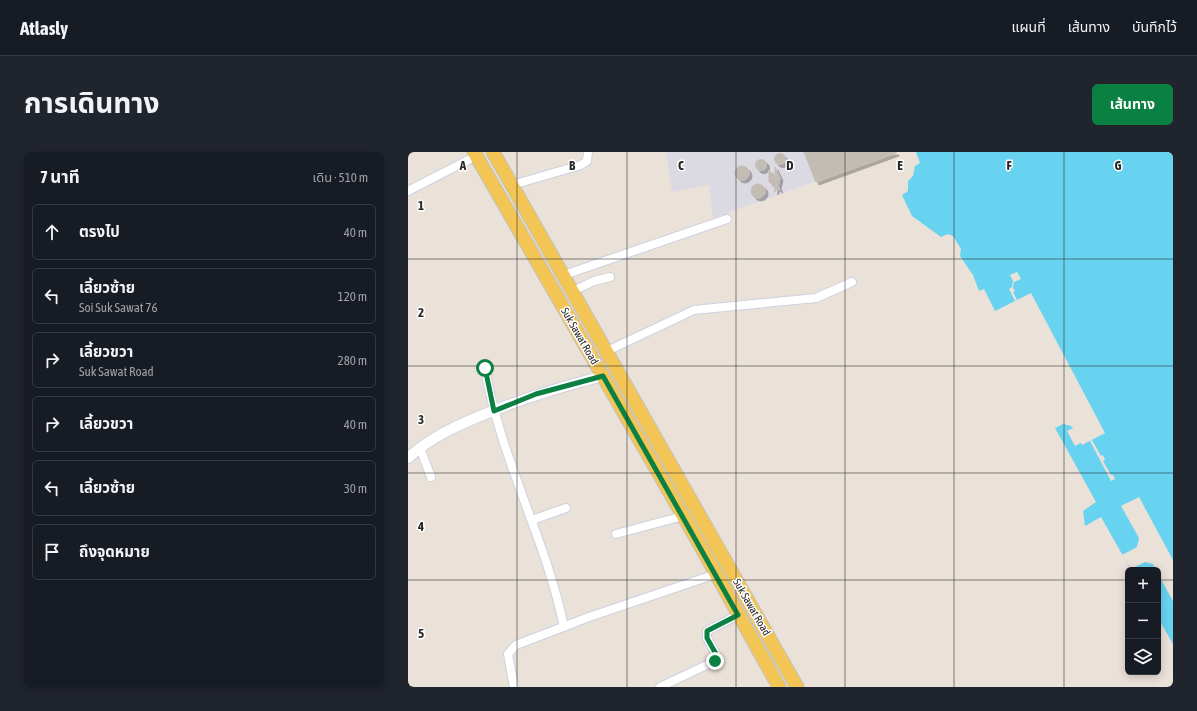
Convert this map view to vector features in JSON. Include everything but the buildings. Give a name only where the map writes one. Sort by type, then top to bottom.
[{"type":"main road","name":"Suk Sawat Road","points":[[493,152],[797,687]]},
{"type":"main road","name":"Suk Sawat Road","points":[[475,154],[683,516],[779,687]]},
{"type":"street","points":[[512,185],[581,165],[587,161],[588,152]]},
{"type":"street","points":[[408,191],[475,154]]},
{"type":"street","points":[[564,275],[727,219]]},
{"type":"street","points":[[573,291],[594,281],[610,277]]},
{"type":"street","points":[[607,351],[694,310],[816,298],[852,282]]},
{"type":"street","points":[[485,368],[494,411],[556,591],[564,628]]},
{"type":"street","points":[[408,458],[447,430],[536,394],[603,376]]},
{"type":"street","points":[[420,448],[431,477]]},
{"type":"street","points":[[532,520],[566,508]]},
{"type":"street","points":[[616,534],[683,516]]},
{"type":"street","points":[[514,687],[508,654],[509,650],[516,645],[716,574]]},
{"type":"street","points":[[660,687],[715,661],[716,654],[707,638],[707,631],[738,615]]},
{"type":"shaded area","points":[[666,152],[898,152],[713,218],[709,185],[672,192]]},
{"type":"water","points":[[916,152],[1173,152],[1173,644],[1161,623],[1161,567],[1129,567],[1101,517],[1085,526],[1083,511],[1096,502],[1055,428],[1063,424],[1071,426],[1073,428],[1067,431],[1075,446],[1081,443],[1082,445],[1105,433],[1031,293],[995,311],[984,289],[979,291],[973,275],[960,256],[961,249],[953,236],[948,234],[941,237],[912,216],[902,195],[908,191],[908,181],[913,176],[915,166],[920,163]]},
{"type":"pier","points":[[1017,272],[1021,279],[1014,282],[1013,288],[1015,291],[1013,292],[1017,300],[1015,301],[1009,289],[1012,287],[1013,281],[1010,275]]},
{"type":"pier","points":[[1092,440],[1101,456],[1103,455],[1105,460],[1103,461],[1115,479],[1111,481],[1090,441]]},
{"type":"pier","points":[[1139,497],[1173,560],[1173,601],[1161,579],[1161,567],[1154,567],[1153,564],[1145,562],[1135,567],[1130,567],[1122,555],[1137,547],[1139,538],[1121,506]]},
{"type":"route","points":[[485,368],[494,411],[502,406],[536,394],[603,376],[700,545],[738,615],[707,631],[707,638],[716,654],[715,661]]}]
